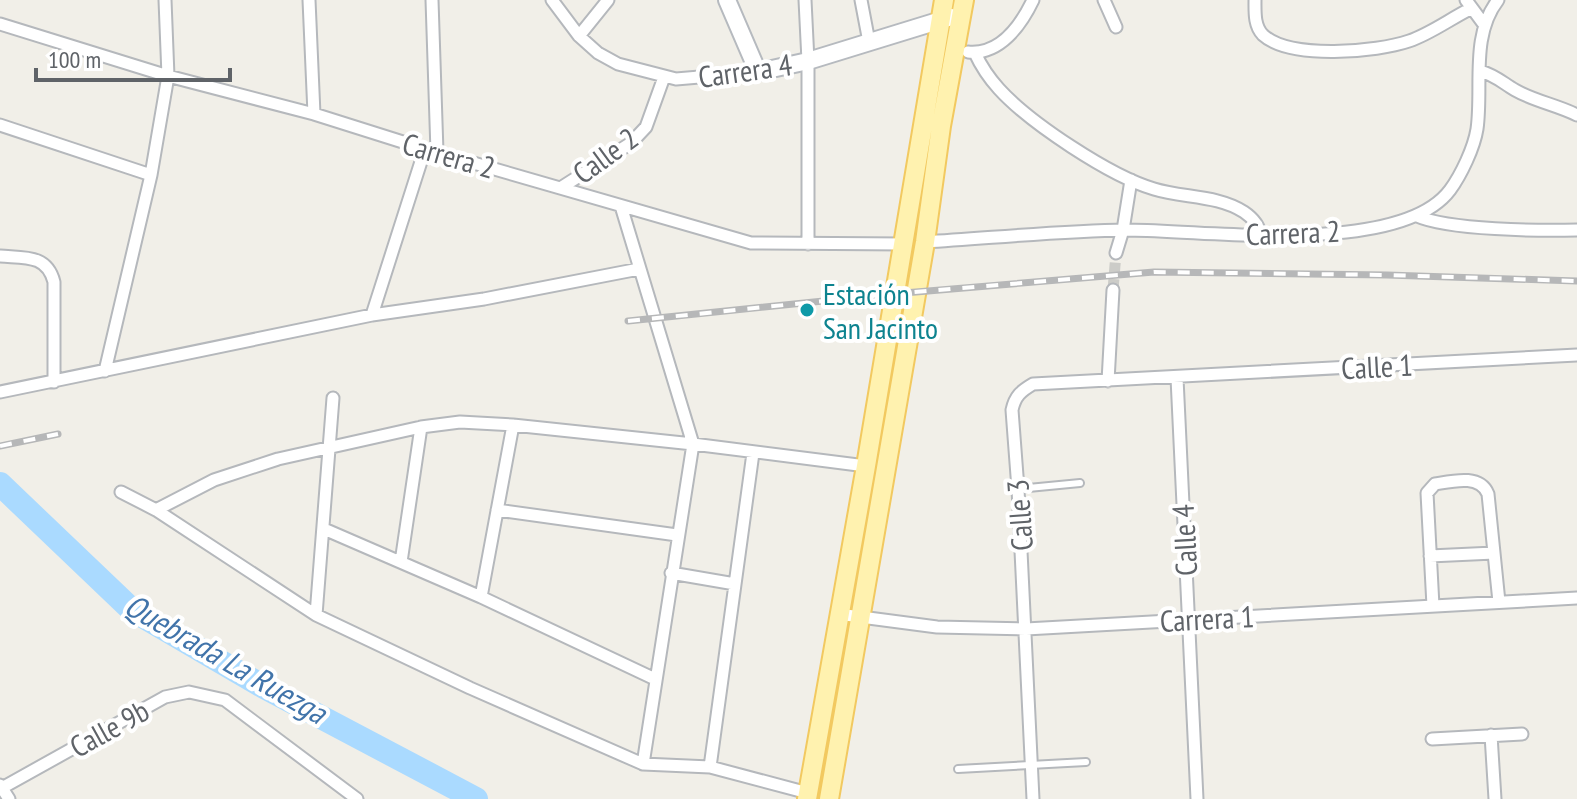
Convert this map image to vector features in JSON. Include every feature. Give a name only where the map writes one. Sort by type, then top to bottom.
[{"type":"main road","points":[[807,796],[905,244],[945,49],[962,8]]},
{"type":"main road","points":[[829,799],[925,242],[945,49],[942,9]]},
{"type":"street","points":[[105,371],[151,175],[168,76],[165,0]]},
{"type":"street","points":[[309,0],[314,114]]},
{"type":"street","points":[[372,315],[431,150],[432,0]]},
{"type":"street","name":"Carrera 4","points":[[552,0],[579,36],[598,53],[618,64],[676,79],[758,72],[808,61],[869,42],[942,9],[962,8]]},
{"type":"street","points":[[579,36],[608,0]]},
{"type":"street","points":[[727,0],[758,72]]},
{"type":"street","points":[[805,0],[808,244]]},
{"type":"street","points":[[861,0],[869,42]]},
{"type":"street","points":[[945,49],[975,53],[1002,42],[1016,31],[1033,0]]},
{"type":"street","points":[[1104,0],[1116,27]]},
{"type":"street","points":[[1255,0],[1256,25],[1264,36],[1282,45],[1314,51],[1364,51],[1410,41],[1468,4],[1483,23]]},
{"type":"street","name":"Carrera 2","points":[[925,242],[1123,230],[1261,236],[1370,228],[1417,216],[1433,207],[1450,191],[1477,132],[1483,23],[1498,0]]},
{"type":"street","name":"Carrera 2","points":[[0,24],[168,76],[314,114],[751,243],[905,244]]},
{"type":"street","points":[[975,53],[997,87],[1020,109],[1063,141],[1131,180],[1184,197],[1220,201],[1244,212],[1258,225],[1261,236]]},
{"type":"street","points":[[1480,71],[1491,74],[1526,95],[1577,115]]},
{"type":"street","name":"Calle 2","points":[[562,187],[631,143],[646,127],[664,77]]},
{"type":"street","points":[[0,125],[151,175]]},
{"type":"street","points":[[1116,253],[1131,180]]},
{"type":"street","points":[[621,206],[693,444],[643,764]]},
{"type":"street","points":[[1417,216],[1437,223],[1577,230]]},
{"type":"street","points":[[0,256],[32,259],[42,262],[51,270],[54,282],[54,382]]},
{"type":"street","points":[[0,392],[372,315],[484,299],[639,269]]},
{"type":"street","points":[[1108,381],[1113,290]]},
{"type":"street","name":"Calle 1","points":[[1177,378],[1577,355]]},
{"type":"street","name":"Calle 3","points":[[1033,799],[1012,410],[1015,398],[1033,384],[1177,378]]},
{"type":"street","name":"Calle 4","points":[[1177,378],[1197,799]]},
{"type":"street","points":[[316,615],[333,398]]},
{"type":"street","points":[[156,510],[214,480],[278,459],[421,427],[460,422],[693,444],[866,466]]},
{"type":"street","points":[[481,597],[513,425]]},
{"type":"street","points":[[401,562],[421,427]]},
{"type":"street","points":[[710,767],[753,453]]},
{"type":"street","points":[[1433,606],[1427,493],[1435,484],[1468,481],[1479,481],[1488,494],[1499,602]]},
{"type":"street","points":[[121,492],[156,510],[316,615],[470,688],[643,764],[710,767],[807,796]]},
{"type":"street","points":[[497,510],[677,535]]},
{"type":"street","points":[[324,529],[481,597],[655,679]]},
{"type":"street","points":[[1430,556],[1494,553]]},
{"type":"street","points":[[671,573],[735,584]]},
{"type":"street","name":"Carrera 1","points":[[838,614],[937,627],[1026,629],[1577,598]]},
{"type":"street","name":"Calle 9b","points":[[1,788],[165,697],[189,692],[225,700],[357,799]]},
{"type":"street","points":[[1432,739],[1522,734]]},
{"type":"street","points":[[1491,735],[1495,799]]},
{"type":"street","points":[[1,788],[9,799]]},
{"type":"lane","points":[[1018,489],[1080,483]]},
{"type":"lane","points":[[958,769],[1086,762]]},
{"type":"waterway","name":"Quebrada La Ruezga","points":[[0,484],[132,610],[264,687],[476,799]]},
{"type":"tunnel","points":[[1113,290],[1116,253]]},
{"type":"railway","points":[[628,321],[1154,272],[1577,281]]},
{"type":"railway","points":[[0,446],[58,434]]},
{"type":"place","name":"Estación San Jacinto","points":[[807,310]]}]
